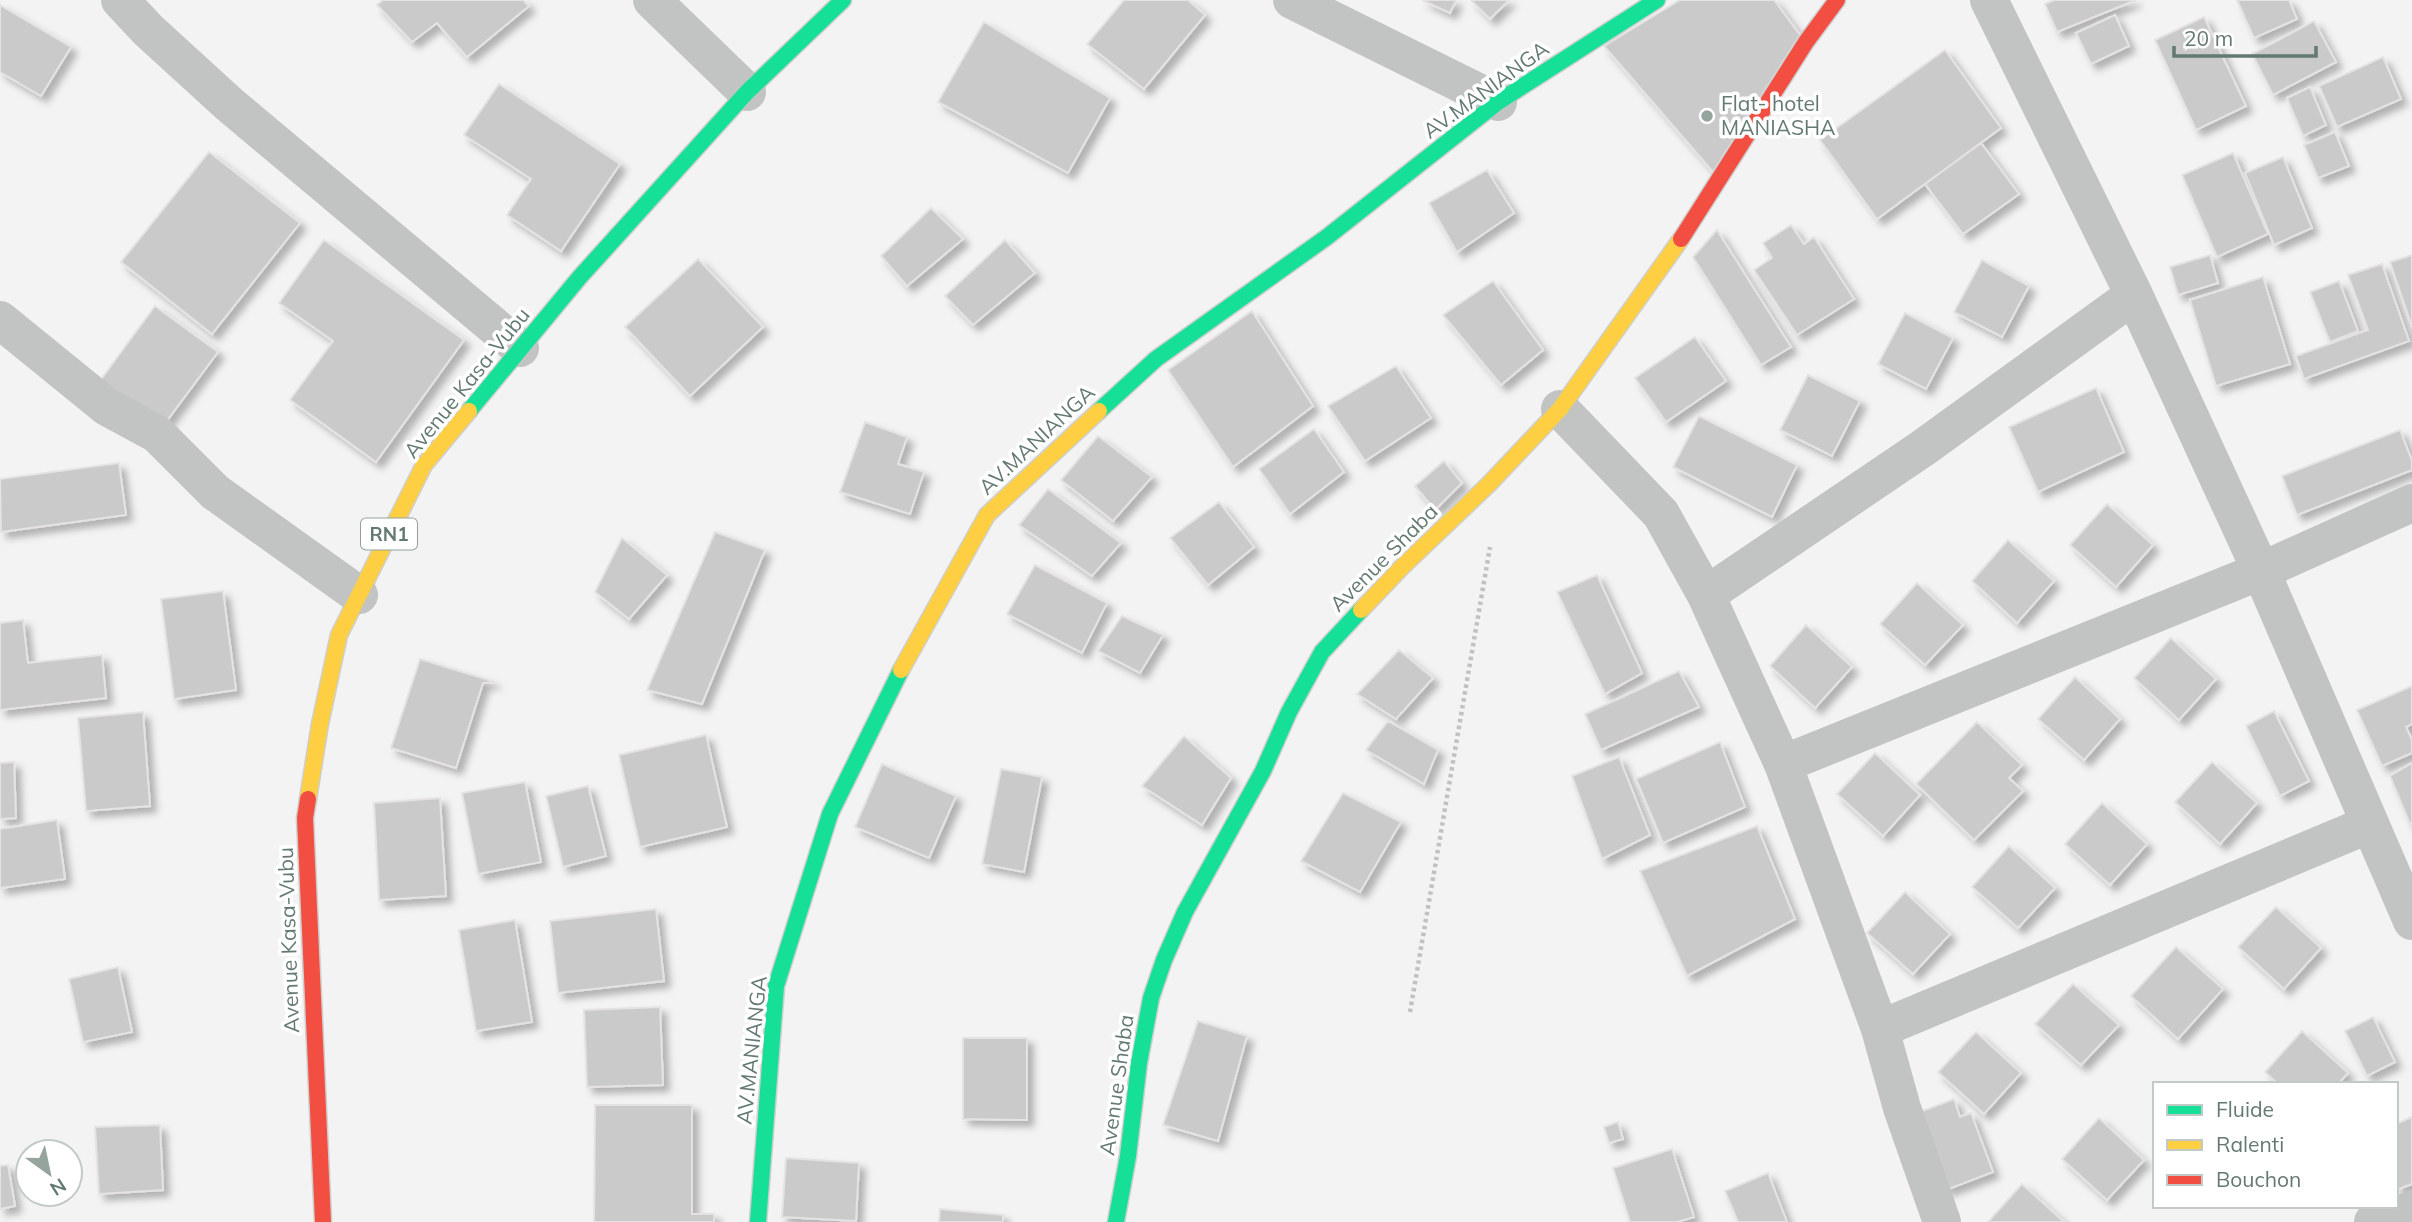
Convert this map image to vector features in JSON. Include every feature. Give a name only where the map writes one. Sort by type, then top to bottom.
[{"type":"main road","name":"Avenue Kasa-Vubu","points":[[323,1222],[305,818],[320,724],[339,635],[424,465],[579,278],[747,92],[843,0]]},
{"type":"main road","name":"AV.MANIANGA","points":[[758,1222],[776,986],[830,814],[908,655],[987,515],[1156,359],[1327,237],[1498,102],[1657,0]]},
{"type":"main road","name":"Avenue Shaba","points":[[1116,1222],[1128,1156],[1139,1063],[1152,998],[1164,960],[1185,912],[1263,771],[1295,700],[1322,652],[1402,567],[1489,484],[1560,409],[1669,257],[1807,42],[1837,0]]},
{"type":"street","points":[[120,0],[148,30],[229,104],[520,348]]},
{"type":"street","points":[[652,0],[747,92]]},
{"type":"street","points":[[1292,0],[1498,102]]},
{"type":"street","points":[[1989,0],[2134,295],[2261,571],[2412,921]]},
{"type":"street","points":[[1706,595],[1923,448],[2134,295]]},
{"type":"street","points":[[0,320],[107,407],[157,434],[215,492],[359,595]]},
{"type":"street","points":[[1560,409],[1661,514],[1706,595],[1783,764],[1880,1029],[1902,1108],[1942,1222]]},
{"type":"street","points":[[1783,764],[2261,571],[2412,503]]},
{"type":"street","points":[[1880,1029],[2370,824]]},
{"type":"street","points":[[2373,1222],[2412,1210]]},
{"type":"path","points":[[1410,1012],[1489,548],[1495,537]]},
{"type":"building","points":[[383,0],[523,0],[529,6],[467,57],[437,23],[412,42],[377,5]]},
{"type":"building","points":[[1124,0],[1188,0],[1205,15],[1144,89],[1087,44]]},
{"type":"building","points":[[1422,0],[1456,0],[1450,13]]},
{"type":"building","points":[[1471,0],[1509,0],[1490,19]]},
{"type":"building","name":"Flat- hotel MANIASHA","points":[[1680,0],[1774,0],[1800,35],[1713,172],[1604,46]]},
{"type":"building","points":[[2054,0],[2136,0],[2057,32],[2045,4]]},
{"type":"building","points":[[2237,0],[2289,0],[2297,19],[2254,38]]},
{"type":"building","points":[[0,5],[71,47],[41,96],[0,72]]},
{"type":"building","points":[[2115,15],[2129,46],[2091,64],[2076,33]]},
{"type":"building","points":[[2204,17],[2246,106],[2196,130],[2155,40]]},
{"type":"building","points":[[2314,21],[2336,62],[2273,95],[2252,54]]},
{"type":"building","points":[[984,22],[1110,98],[1068,173],[938,102]]},
{"type":"building","points":[[1945,50],[2001,128],[1877,219],[1820,140]]},
{"type":"building","points":[[2383,57],[2401,99],[2337,127],[2319,86]]},
{"type":"building","points":[[499,84],[620,164],[561,251],[507,215],[531,179],[464,135]]},
{"type":"building","points":[[2310,87],[2326,125],[2303,136],[2287,98]]},
{"type":"building","points":[[2335,132],[2349,166],[2318,178],[2304,145]]},
{"type":"building","points":[[1981,143],[2019,194],[1963,234],[1925,184]]},
{"type":"building","points":[[209,152],[300,223],[212,334],[121,262]]},
{"type":"building","points":[[2233,153],[2268,234],[2217,257],[2182,175]]},
{"type":"building","points":[[2283,157],[2312,228],[2274,245],[2245,173]]},
{"type":"building","points":[[1487,170],[1514,213],[1457,252],[1429,203]]},
{"type":"building","points":[[931,208],[963,239],[907,286],[881,256]]},
{"type":"building","points":[[1791,225],[1804,244],[1814,237],[1854,299],[1797,335],[1754,270],[1772,258],[1763,243]]},
{"type":"building","points":[[1717,230],[1791,347],[1761,365],[1693,257]]},
{"type":"building","points":[[324,240],[464,340],[376,462],[290,400],[333,341],[279,303]]},
{"type":"building","points":[[1005,240],[1035,273],[973,325],[945,296]]},
{"type":"building","points":[[2210,255],[2218,283],[2178,295],[2170,267]]},
{"type":"building","points":[[2412,255],[2412,327],[2390,262]]},
{"type":"building","points":[[698,259],[763,327],[690,396],[625,327]]},
{"type":"building","points":[[1982,260],[2029,286],[2002,337],[1954,312]]},
{"type":"building","points":[[2382,264],[2409,341],[2304,379],[2296,356],[2368,330],[2348,275]]},
{"type":"building","points":[[2263,277],[2290,364],[2216,386],[2190,300]]},
{"type":"building","points":[[1493,281],[1543,350],[1501,385],[1443,315]]},
{"type":"building","points":[[2339,281],[2358,331],[2330,342],[2310,292]]},
{"type":"building","points":[[155,306],[218,352],[157,434],[94,389]]},
{"type":"building","points":[[1252,311],[1313,406],[1233,467],[1168,370]]},
{"type":"building","points":[[1905,313],[1953,338],[1926,389],[1878,364]]},
{"type":"building","points":[[1695,337],[1726,381],[1666,422],[1635,378]]},
{"type":"building","points":[[1396,366],[1431,418],[1365,461],[1328,406]]},
{"type":"building","points":[[1808,375],[1860,401],[1832,456],[1780,430]]},
{"type":"building","points":[[2096,388],[2124,452],[2038,492],[2009,427]]},
{"type":"building","points":[[1699,416],[1797,465],[1772,517],[1673,467]]},
{"type":"building","points":[[865,422],[907,437],[898,464],[924,472],[910,514],[840,492]]},
{"type":"building","points":[[1314,429],[1344,472],[1290,514],[1259,469]]},
{"type":"building","points":[[2400,430],[2412,461],[2412,470],[2297,515],[2282,476]]},
{"type":"building","points":[[1098,436],[1152,477],[1113,521],[1061,480]]},
{"type":"building","points":[[1444,461],[1462,483],[1435,510],[1415,486]]},
{"type":"building","points":[[119,463],[126,515],[1,532],[0,479]]},
{"type":"building","points":[[1048,489],[1121,543],[1092,576],[1019,525]]},
{"type":"building","points":[[1219,502],[1254,547],[1208,585],[1170,538]]},
{"type":"building","points":[[2107,504],[2153,545],[2116,587],[2070,545]]},
{"type":"building","points":[[715,532],[765,550],[702,704],[647,690]]},
{"type":"building","points":[[622,538],[667,575],[629,619],[595,592]]},
{"type":"building","points":[[2008,540],[2054,581],[2017,623],[1972,581]]},
{"type":"building","points":[[1035,565],[1107,603],[1082,653],[1007,614]]},
{"type":"building","points":[[1597,575],[1642,673],[1605,694],[1557,592]]},
{"type":"building","points":[[1917,583],[1963,625],[1925,665],[1880,624]]},
{"type":"building","points":[[223,591],[236,690],[174,699],[161,599]]},
{"type":"building","points":[[1122,616],[1163,635],[1140,673],[1098,651]]},
{"type":"building","points":[[23,620],[28,663],[102,655],[106,698],[0,710],[0,623]]},
{"type":"building","points":[[1806,625],[1852,667],[1815,708],[1770,666]]},
{"type":"building","points":[[2171,638],[2216,679],[2179,720],[2134,678]]},
{"type":"building","points":[[1399,650],[1433,678],[1396,719],[1357,694]]},
{"type":"building","points":[[420,659],[495,682],[483,683],[456,768],[391,748]]},
{"type":"building","points":[[1679,671],[1699,707],[1601,750],[1585,714]]},
{"type":"building","points":[[2075,677],[2120,719],[2084,760],[2038,719]]},
{"type":"building","points":[[2412,686],[2412,724],[2406,727],[2412,740],[2412,753],[2382,766],[2357,710]]},
{"type":"building","points":[[2274,711],[2309,781],[2280,796],[2246,726]]},
{"type":"building","points":[[143,712],[150,806],[86,811],[78,718]]},
{"type":"building","points":[[1388,721],[1438,750],[1424,784],[1366,750]]},
{"type":"building","points":[[1977,722],[2022,765],[2009,778],[2023,791],[1974,840],[1916,784]]},
{"type":"building","points":[[706,735],[727,827],[640,847],[619,755]]},
{"type":"building","points":[[1184,736],[1231,778],[1202,825],[1142,786]]},
{"type":"building","points":[[1720,742],[1745,807],[1663,843],[1636,779]]},
{"type":"building","points":[[1875,753],[1920,795],[1883,836],[1837,794]]},
{"type":"building","points":[[1619,757],[1650,835],[1602,859],[1572,776]]},
{"type":"building","points":[[14,762],[16,818],[0,819],[0,763]]},
{"type":"building","points":[[2212,762],[2257,803],[2220,844],[2175,802]]},
{"type":"building","points":[[2412,763],[2412,823],[2410,824],[2390,776]]},
{"type":"building","points":[[882,764],[956,796],[929,858],[855,827]]},
{"type":"building","points":[[1001,769],[1042,777],[1024,872],[982,864]]},
{"type":"building","points":[[525,782],[541,862],[478,874],[462,793]]},
{"type":"building","points":[[588,786],[606,856],[563,867],[546,796]]},
{"type":"building","points":[[1343,793],[1401,822],[1360,892],[1301,861]]},
{"type":"building","points":[[440,798],[446,896],[379,900],[374,803]]},
{"type":"building","points":[[2102,803],[2147,844],[2110,885],[2065,844]]},
{"type":"building","points":[[57,820],[65,879],[0,888],[0,829]]},
{"type":"building","points":[[1757,826],[1795,919],[1687,976],[1640,871]]},
{"type":"building","points":[[2009,846],[2055,888],[2018,928],[1972,887]]},
{"type":"building","points":[[1905,892],[1950,934],[1913,974],[1867,933]]},
{"type":"building","points":[[2276,907],[2321,948],[2284,989],[2238,947]]},
{"type":"building","points":[[656,909],[664,981],[558,993],[550,921]]},
{"type":"building","points":[[515,920],[532,1022],[476,1031],[459,930]]},
{"type":"building","points":[[2176,947],[2223,989],[2178,1039],[2131,996]]},
{"type":"building","points":[[118,967],[132,1032],[83,1042],[69,979]]},
{"type":"building","points":[[2073,984],[2119,1025],[2081,1065],[2035,1024]]},
{"type":"building","points":[[660,1007],[663,1085],[587,1087],[584,1010]]},
{"type":"building","points":[[2373,1017],[2395,1062],[2367,1076],[2345,1031]]},
{"type":"building","points":[[1198,1021],[1247,1036],[1218,1141],[1163,1125]]},
{"type":"building","points":[[2302,1031],[2348,1073],[2340,1082],[2276,1082],[2265,1072]]},
{"type":"building","points":[[1976,1032],[2021,1073],[1984,1114],[1938,1072]]},
{"type":"building","points":[[963,1038],[1027,1038],[1027,1120],[963,1119]]},
{"type":"building","points":[[1954,1099],[1960,1117],[1971,1113],[1993,1172],[1946,1190],[1917,1113]]},
{"type":"building","points":[[595,1105],[692,1105],[692,1214],[714,1214],[714,1222],[594,1222]]},
{"type":"building","points":[[2412,1117],[2412,1184],[2398,1189],[2398,1123]]},
{"type":"building","points":[[2099,1118],[2144,1160],[2107,1200],[2062,1159]]},
{"type":"building","points":[[1618,1122],[1623,1139],[1609,1143],[1604,1127]]},
{"type":"building","points":[[160,1125],[163,1190],[99,1194],[95,1127]]},
{"type":"building","points":[[1672,1149],[1694,1217],[1677,1222],[1630,1222],[1613,1168]]},
{"type":"building","points":[[786,1158],[859,1163],[856,1221],[782,1217]]},
{"type":"building","points":[[8,1165],[14,1206],[0,1209],[0,1166]]},
{"type":"building","points":[[1768,1173],[1787,1222],[1738,1222],[1725,1191]]},
{"type":"building","points":[[2022,1184],[2064,1222],[1988,1222]]},
{"type":"building","points":[[940,1209],[1003,1215],[1003,1222],[939,1222]]},
{"type":"traffic: fast","points":[[469,411],[579,278],[747,92],[843,0]]},
{"type":"traffic: fast","points":[[1099,411],[1156,359],[1327,237],[1498,102],[1657,0]]},
{"type":"traffic: fast","points":[[1116,1222],[1128,1156],[1139,1063],[1151,998],[1164,960],[1185,912],[1263,771],[1289,712],[1322,652],[1361,610]]},
{"type":"traffic: fast","points":[[758,1222],[776,986],[830,814],[901,670]]},
{"type":"traffic: slow","points":[[1361,610],[1489,484],[1560,409],[1681,239]]},
{"type":"traffic: slow","points":[[308,799],[320,724],[339,635],[424,465],[469,411]]},
{"type":"traffic: slow","points":[[901,670],[987,515],[1099,411]]},
{"type":"traffic: jam","points":[[1681,239],[1806,42],[1837,0]]},
{"type":"traffic: jam","points":[[308,799],[305,818],[323,1222]]},
{"type":"place","name":"Flat- hotel MANIASHA","points":[[1707,116]]}]
